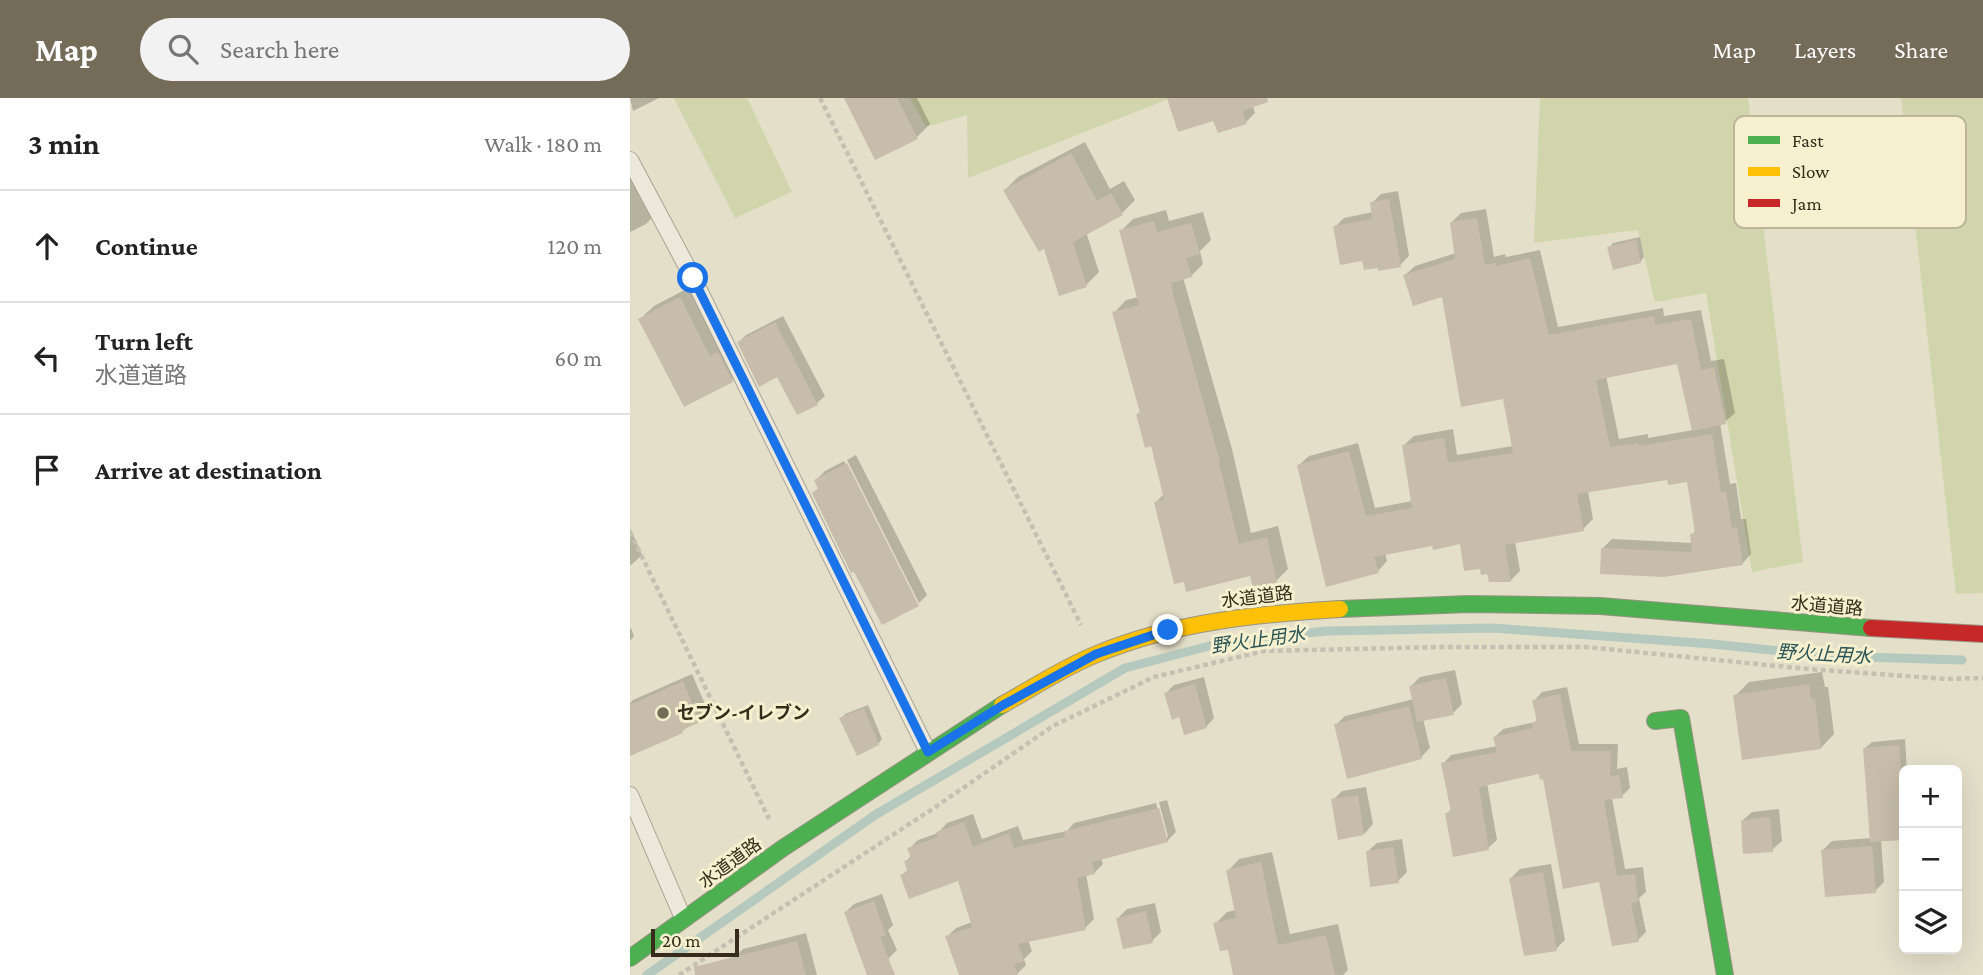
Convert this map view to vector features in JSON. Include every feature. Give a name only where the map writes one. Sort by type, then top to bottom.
[{"type":"street","name":"水道道路","points":[[630,958],[783,848],[1003,705],[1096,654],[1168,630],[1289,612],[1391,605],[1600,606],[1828,626],[1983,634]]},
{"type":"street","points":[[1655,722],[1681,718],[1725,975]]},
{"type":"lane","points":[[630,160],[693,278],[928,752]]},
{"type":"lane","points":[[630,795],[684,920]]},
{"type":"path","points":[[820,98],[1096,654]]},
{"type":"path","points":[[630,532],[783,848]]},
{"type":"path","points":[[679,975],[923,816],[1053,726],[1154,677],[1264,651],[1586,647],[1808,669],[1947,679],[1983,678]]},
{"type":"green space","points":[[674,98],[747,98],[792,192],[735,218]]},
{"type":"green space","points":[[910,98],[1171,98],[968,178],[967,115],[926,127]]},
{"type":"green space","points":[[1540,98],[1748,98],[1750,116],[1734,116],[1734,228],[1763,228],[1803,562],[1752,572],[1706,293],[1655,302],[1638,230],[1534,243]]},
{"type":"green space","points":[[1901,98],[1983,98],[1983,593],[1956,594],[1915,228],[1966,228],[1966,116],[1903,116]]},
{"type":"building","points":[[844,98],[897,98],[918,139],[875,160]]},
{"type":"building","points":[[1167,98],[1267,98],[1268,102],[1242,111],[1247,124],[1218,133],[1213,121],[1178,132]]},
{"type":"building","points":[[1071,153],[1097,201],[1111,193],[1123,215],[1073,242],[1087,287],[1059,296],[1044,249],[1039,252],[1003,190]]},
{"type":"building","points":[[1389,199],[1401,267],[1378,271],[1378,268],[1364,270],[1362,261],[1340,265],[1333,226],[1372,219],[1370,202]]},
{"type":"building","points":[[1477,218],[1485,265],[1496,263],[1496,266],[1530,258],[1549,335],[1654,316],[1655,325],[1691,319],[1701,370],[1714,367],[1726,424],[1692,431],[1677,364],[1596,380],[1610,447],[1638,443],[1639,446],[1712,434],[1721,492],[1726,492],[1732,528],[1737,527],[1743,565],[1664,577],[1600,574],[1601,548],[1692,552],[1690,534],[1695,533],[1687,482],[1668,485],[1667,480],[1577,494],[1584,531],[1505,545],[1511,582],[1489,582],[1487,574],[1481,575],[1480,569],[1464,571],[1460,544],[1433,550],[1432,546],[1374,557],[1379,573],[1326,587],[1297,465],[1349,451],[1366,516],[1412,508],[1402,445],[1444,438],[1448,463],[1513,453],[1503,399],[1461,407],[1442,297],[1413,306],[1403,275],[1455,259],[1450,222]]},
{"type":"building","points":[[1154,221],[1157,232],[1191,223],[1200,254],[1186,258],[1192,277],[1171,283],[1173,294],[1220,462],[1239,544],[1267,537],[1277,583],[1253,588],[1250,576],[1186,592],[1184,582],[1174,584],[1154,502],[1164,499],[1151,446],[1145,448],[1136,414],[1140,413],[1112,312],[1139,305],[1119,230]]},
{"type":"building","points":[[1636,240],[1641,263],[1613,270],[1607,247]]},
{"type":"building","points":[[680,297],[710,356],[718,352],[733,382],[684,407],[638,319]]},
{"type":"building","points":[[775,322],[818,405],[797,415],[777,377],[759,387],[737,342]]},
{"type":"building","points":[[847,463],[919,606],[882,625],[854,572],[851,573],[812,493],[818,489],[814,480]]},
{"type":"building","points":[[1446,678],[1454,715],[1417,722],[1409,686]]},
{"type":"building","name":"セブン-イレブン","points":[[683,681],[700,722],[682,730],[683,733],[630,756],[630,705]]},
{"type":"building","points":[[1195,684],[1207,728],[1184,735],[1179,717],[1172,720],[1164,693]]},
{"type":"building","points":[[1809,684],[1811,699],[1815,699],[1821,749],[1742,760],[1733,695]]},
{"type":"building","points":[[1560,694],[1571,751],[1611,751],[1610,776],[1619,775],[1623,798],[1604,800],[1617,876],[1635,874],[1638,902],[1631,903],[1639,942],[1612,946],[1599,882],[1563,889],[1543,779],[1540,780],[1539,774],[1479,787],[1489,850],[1453,857],[1445,813],[1451,812],[1441,763],[1497,752],[1493,737],[1533,728],[1531,723],[1537,722],[1532,700]]},
{"type":"building","points":[[1409,706],[1422,759],[1347,779],[1334,724]]},
{"type":"building","points":[[864,708],[879,745],[857,756],[839,718]]},
{"type":"building","points":[[1899,745],[1899,840],[1870,842],[1863,748]]},
{"type":"building","points":[[1358,795],[1364,835],[1338,840],[1331,799]]},
{"type":"building","points":[[1159,808],[1168,842],[1092,862],[1095,874],[1077,878],[1086,930],[1018,944],[1024,961],[1014,964],[1018,975],[959,975],[945,936],[972,927],[958,881],[909,899],[900,875],[908,872],[904,861],[911,858],[907,848],[938,837],[936,832],[964,822],[973,847],[1009,833],[1014,848],[1065,837],[1064,831]]},
{"type":"building","points":[[1770,818],[1773,852],[1743,854],[1741,821]]},
{"type":"building","points":[[1872,846],[1876,893],[1825,897],[1821,850]]},
{"type":"building","points":[[1393,847],[1399,883],[1370,887],[1366,851]]},
{"type":"building","points":[[1261,862],[1278,945],[1326,935],[1335,975],[1233,975],[1228,950],[1220,951],[1213,923],[1236,918],[1226,870]]},
{"type":"building","points":[[1543,872],[1557,951],[1524,956],[1509,878]]},
{"type":"building","points":[[874,901],[886,935],[880,937],[895,975],[867,975],[844,912]]},
{"type":"building","points":[[1146,911],[1153,943],[1123,949],[1116,918]]},
{"type":"building","points":[[797,941],[806,975],[695,975],[694,967]]},
{"type":"waterway","name":"野火止用水","points":[[647,975],[875,815],[1125,668],[1232,640],[1327,631],[1493,628],[1712,644],[1827,656],[1962,660]]},
{"type":"traffic: fast","points":[[1340,609],[1469,604],[1600,606],[1871,628]]},
{"type":"traffic: fast","points":[[630,958],[783,848],[1002,705]]},
{"type":"traffic: fast","points":[[1655,721],[1681,718],[1725,975]]},
{"type":"traffic: slow","points":[[1002,705],[1085,659],[1156,634],[1216,621],[1340,609]]},
{"type":"traffic: jam","points":[[1871,628],[1983,634]]},
{"type":"place","name":"セブン-イレブン","points":[[663,713]]},
{"type":"route","points":[[693,278],[928,752],[1003,705],[1096,654],[1168,630]]}]
